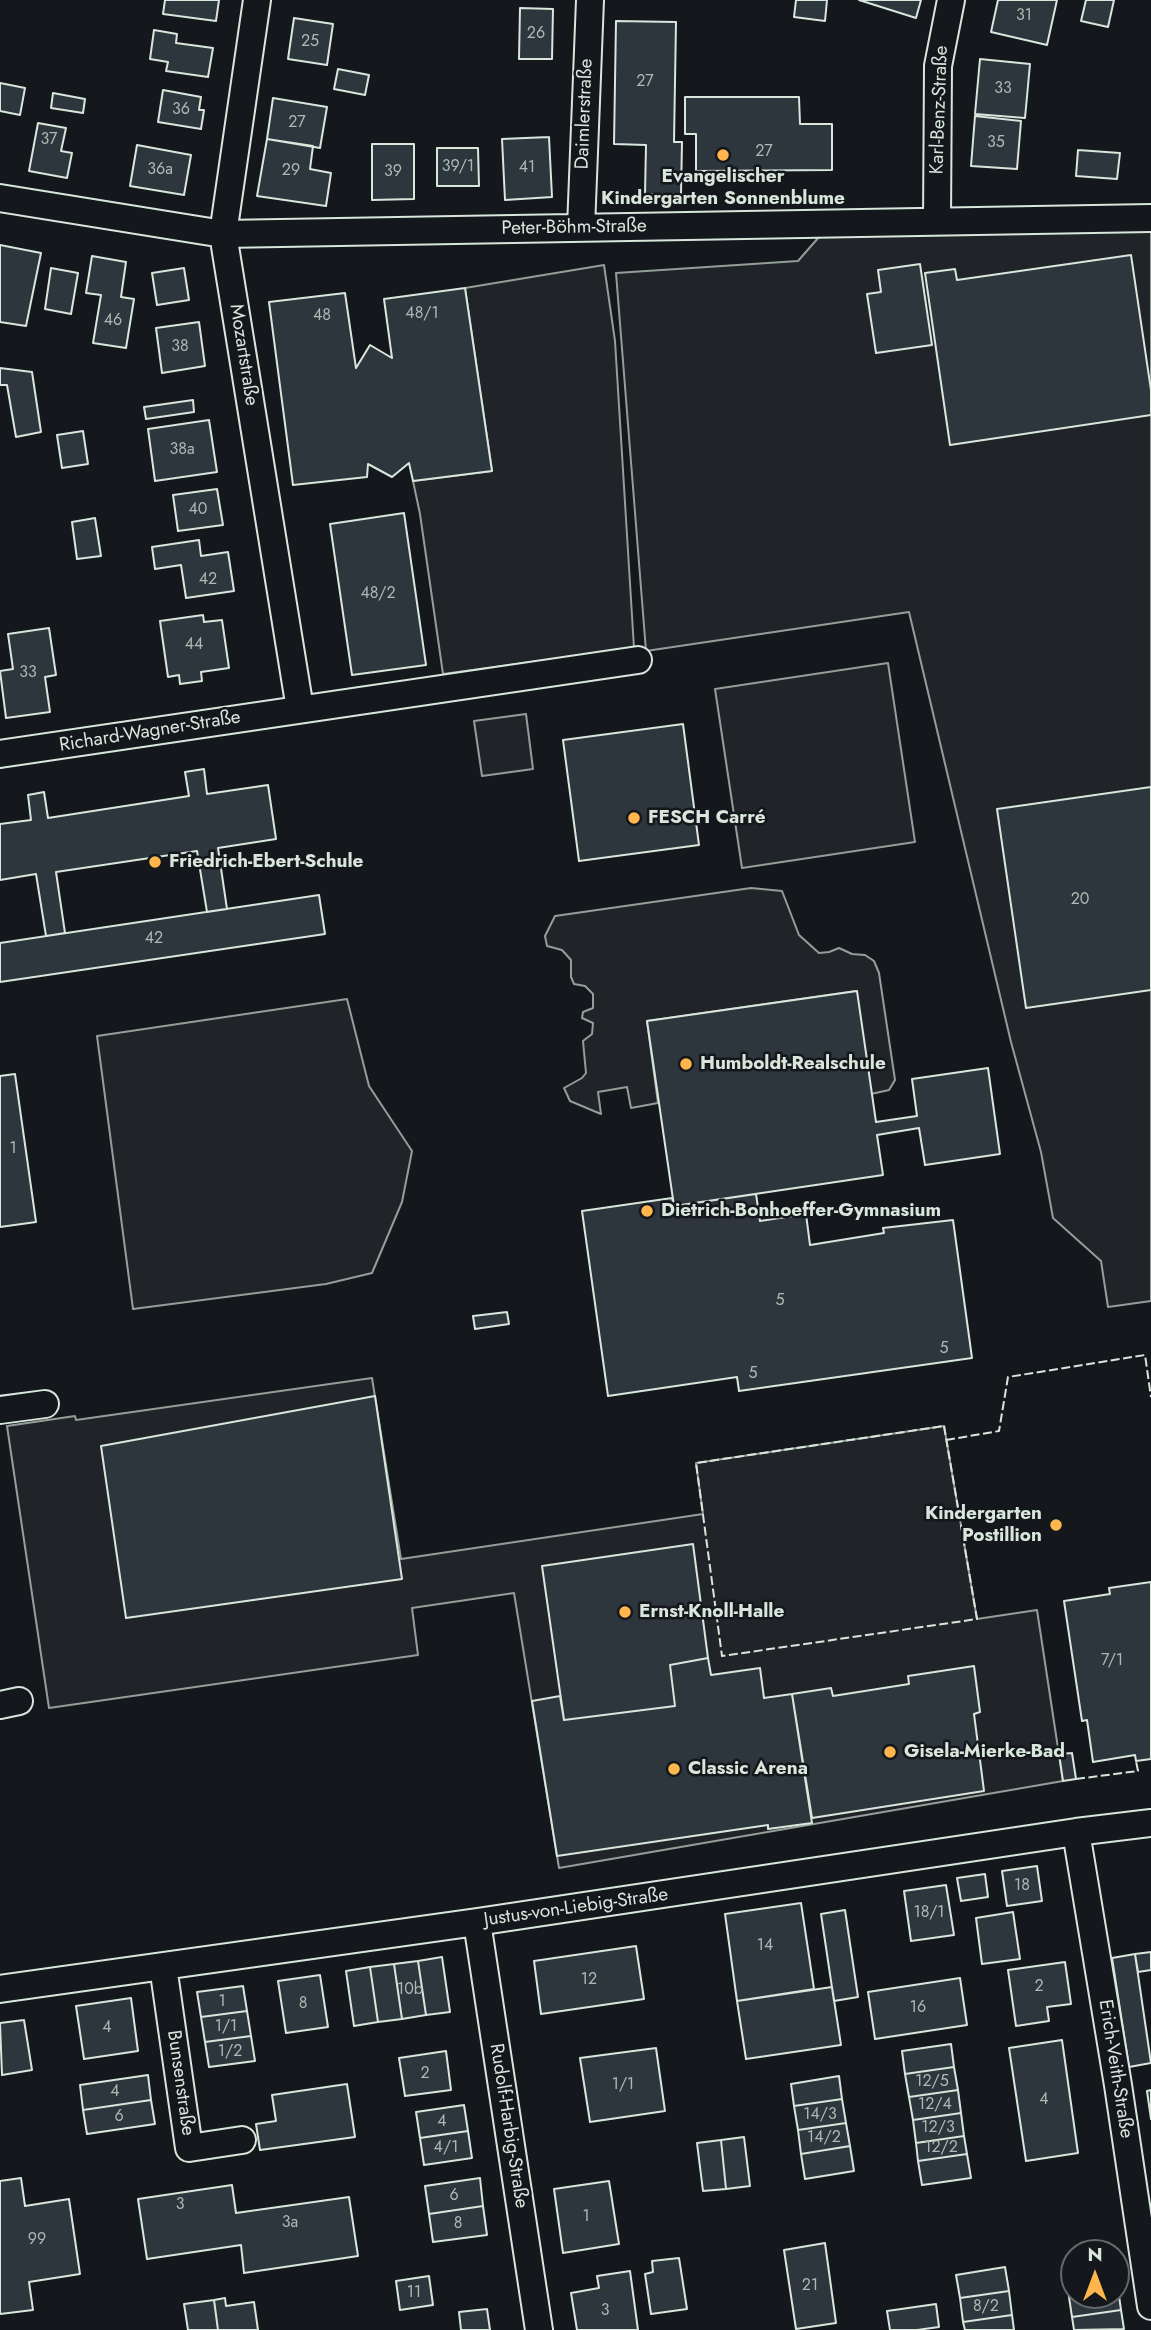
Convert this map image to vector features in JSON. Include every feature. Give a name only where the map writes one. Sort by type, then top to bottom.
[{"type":"street","name":"Mozartstraße","points":[[257,0],[223,234],[300,709]]},
{"type":"street","name":"Daimlerstraße","points":[[581,228],[590,0]]},
{"type":"street","name":"Karl-Benz-Straße","points":[[937,221],[939,66],[951,0]]},
{"type":"street","name":"Peter-Böhm-Straße","points":[[0,198],[223,234],[1151,218]]},
{"type":"street","name":"Richard-Wagner-Straße","points":[[0,754],[638,660]]},
{"type":"street","points":[[0,1410],[45,1404]]},
{"type":"street","name":"Justus-von-Liebig-Straße","points":[[0,1989],[1151,1823]]},
{"type":"street","name":"Erich-Veith-Straße","points":[[1076,1832],[1151,2306]]},
{"type":"street","name":"Rudolf-Harbig-Straße","points":[[477,1922],[539,2330]]},
{"type":"street","name":"Bunsenstraße","points":[[163,1966],[189,2148],[242,2140]]},
{"type":"shaded area","points":[[1151,225],[1151,1301],[1108,1307],[1101,1261],[1053,1218],[1041,1152],[1011,1042],[909,612],[646,651],[616,273],[798,261],[819,237]]},
{"type":"shaded area","points":[[604,265],[615,341],[634,648],[443,674],[413,481],[492,471],[465,288]]},
{"type":"shaded area","points":[[888,663],[915,842],[742,868],[715,689]]},
{"type":"shaded area","points":[[526,714],[533,769],[482,776],[474,721]]},
{"type":"shaded area","points":[[751,888],[782,891],[799,935],[819,953],[839,948],[852,954],[865,955],[874,961],[879,973],[895,1080],[889,1090],[871,1094],[856,991],[647,1021],[658,1103],[631,1108],[627,1087],[598,1092],[601,1114],[570,1101],[564,1088],[586,1073],[583,1041],[592,1034],[593,1023],[582,1018],[583,1012],[593,1008],[593,994],[585,986],[574,984],[571,977],[571,960],[562,950],[547,946],[545,936],[555,916]]},
{"type":"shaded area","points":[[347,999],[369,1086],[412,1151],[402,1202],[372,1273],[326,1284],[133,1309],[97,1036]]},
{"type":"shaded area","points":[[372,1378],[401,1559],[703,1514],[696,1463],[944,1426],[977,1619],[1037,1610],[1063,1781],[559,1868],[514,1593],[412,1608],[418,1655],[49,1708],[7,1426],[75,1416],[76,1420]]},
{"type":"building","points":[[165,0],[219,0],[216,21],[163,14]]},
{"type":"building","points":[[796,0],[827,0],[825,21],[794,17]]},
{"type":"building","points":[[859,0],[921,0],[916,18]]},
{"type":"building","points":[[998,0],[1057,0],[1047,45],[991,32]]},
{"type":"building","points":[[1086,0],[1114,0],[1108,27],[1081,21]]},
{"type":"building","points":[[520,8],[553,9],[552,59],[519,59]]},
{"type":"building","points":[[294,18],[333,24],[327,65],[288,59]]},
{"type":"building","points":[[616,21],[676,22],[674,142],[682,142],[681,194],[645,194],[646,145],[614,144]]},
{"type":"building","points":[[154,30],[177,34],[176,43],[213,48],[208,77],[166,71],[168,62],[150,59]]},
{"type":"building","points":[[980,59],[1030,64],[1025,118],[975,114]]},
{"type":"building","points":[[338,69],[369,75],[365,95],[334,89]]},
{"type":"building","points":[[0,83],[25,88],[20,115],[0,111]]},
{"type":"building","points":[[163,90],[201,97],[199,110],[204,110],[201,129],[158,122]]},
{"type":"building","points":[[53,93],[85,99],[83,113],[51,108]]},
{"type":"building","points":[[685,97],[799,97],[800,124],[832,124],[832,170],[696,171],[696,134],[685,134]]},
{"type":"building","points":[[273,98],[327,107],[320,148],[267,139]]},
{"type":"building","points":[[975,116],[1021,121],[1017,169],[971,166]]},
{"type":"building","points":[[38,123],[66,128],[61,151],[72,153],[67,178],[29,171]]},
{"type":"building","points":[[549,137],[552,197],[505,200],[502,139]]},
{"type":"building","points":[[267,139],[313,146],[310,169],[331,173],[326,206],[257,196]]},
{"type":"building","points":[[372,144],[414,144],[414,199],[372,200]]},
{"type":"building","points":[[137,145],[191,155],[184,195],[130,186]]},
{"type":"building","points":[[437,148],[478,148],[479,186],[437,186]]},
{"type":"building","points":[[1078,150],[1120,153],[1117,179],[1076,176]]},
{"type":"building","points":[[0,245],[41,253],[26,326],[0,322]]},
{"type":"building","points":[[1131,255],[1151,390],[1151,415],[950,445],[925,273],[955,269],[957,280]]},
{"type":"building","points":[[92,256],[126,262],[121,297],[134,299],[126,348],[93,343],[101,295],[86,293]]},
{"type":"building","points":[[920,264],[932,345],[876,353],[867,294],[881,292],[878,270]]},
{"type":"building","points":[[51,268],[78,273],[71,314],[45,309]]},
{"type":"building","points":[[184,268],[189,300],[157,305],[152,273]]},
{"type":"building","points":[[465,288],[492,471],[413,481],[409,463],[392,477],[368,464],[367,477],[293,485],[269,302],[345,293],[356,368],[370,345],[392,358],[384,299]]},
{"type":"building","points":[[199,322],[205,366],[162,373],[156,328]]},
{"type":"building","points":[[0,368],[32,372],[41,432],[16,437],[7,385],[0,385]]},
{"type":"building","points":[[193,400],[194,412],[146,419],[144,407]]},
{"type":"building","points":[[209,420],[217,472],[155,481],[148,429]]},
{"type":"building","points":[[83,431],[88,464],[62,468],[57,435]]},
{"type":"building","points":[[217,489],[223,525],[178,531],[173,495]]},
{"type":"building","points":[[404,513],[426,665],[352,675],[330,524]]},
{"type":"building","points":[[95,518],[101,556],[77,559],[72,522]]},
{"type":"building","points":[[199,540],[201,556],[228,552],[234,591],[186,598],[181,565],[155,569],[152,547]]},
{"type":"building","points":[[203,615],[204,622],[222,620],[229,668],[201,672],[202,681],[180,684],[179,675],[168,677],[160,621]]},
{"type":"building","points":[[49,628],[56,675],[45,677],[50,712],[6,718],[0,671],[13,669],[8,634]]},
{"type":"building","name":"FESCH Carré","points":[[683,724],[699,845],[579,861],[563,740]]},
{"type":"building","points":[[204,769],[207,794],[268,785],[276,839],[218,848],[227,909],[207,912],[197,851],[56,872],[65,933],[46,936],[36,874],[0,880],[0,824],[31,820],[28,795],[44,792],[48,818],[189,796],[185,772]]},
{"type":"building","points":[[1151,787],[1151,990],[1026,1008],[997,809]]},
{"type":"building","points":[[319,895],[325,934],[0,982],[0,943]]},
{"type":"building","points":[[857,991],[876,1122],[917,1116],[912,1079],[988,1068],[1000,1154],[925,1165],[919,1128],[877,1135],[883,1175],[674,1206],[647,1021]]},
{"type":"building","points":[[15,1074],[36,1222],[0,1227],[0,1076]]},
{"type":"building","points":[[756,1194],[760,1221],[806,1214],[810,1245],[884,1233],[883,1228],[953,1220],[972,1358],[739,1391],[737,1377],[608,1396],[582,1211],[672,1198],[674,1206]]},
{"type":"building","points":[[507,1312],[509,1324],[475,1329],[473,1316]]},
{"type":"building","points":[[375,1396],[402,1579],[126,1618],[101,1446]]},
{"type":"building","name":"Ernst-Knoll-Halle","points":[[693,1544],[708,1658],[670,1665],[675,1706],[564,1720],[542,1566]]},
{"type":"building","points":[[1151,1582],[1151,1759],[1136,1761],[1135,1755],[1093,1762],[1087,1720],[1082,1721],[1064,1601],[1110,1594],[1109,1588]]},
{"type":"building","name":"Classic Arena","points":[[708,1658],[711,1675],[760,1668],[764,1698],[792,1694],[812,1823],[768,1829],[768,1825],[557,1856],[532,1701],[560,1696],[564,1720],[675,1706],[670,1665]]},
{"type":"building","name":"Gisela-Mierke-Bad","points":[[974,1666],[980,1712],[974,1714],[984,1791],[812,1818],[792,1694],[831,1688],[833,1696],[909,1684],[908,1676]]},
{"type":"building","points":[[1072,1753],[1076,1779],[1063,1781],[1059,1754]]},
{"type":"building","points":[[1037,1866],[1042,1901],[1007,1906],[1002,1871]]},
{"type":"building","points":[[985,1874],[988,1897],[961,1901],[957,1878]]},
{"type":"building","points":[[946,1885],[954,1935],[911,1941],[904,1891]]},
{"type":"building","points":[[801,1903],[814,1989],[737,2001],[725,1914]]},
{"type":"building","points":[[845,1910],[858,1997],[834,2001],[821,1914]]},
{"type":"building","points":[[1013,1912],[1020,1959],[982,1964],[976,1918]]},
{"type":"building","points":[[636,1946],[644,1999],[541,2014],[534,1961]]},
{"type":"building","points":[[1151,1952],[1151,1970],[1138,1972],[1135,1954]]},
{"type":"building","points":[[1135,1954],[1151,2063],[1129,2067],[1112,1958]]},
{"type":"building","points":[[442,1957],[450,2012],[426,2015],[418,1961]]},
{"type":"building","points":[[418,1961],[426,2015],[402,2019],[394,1964]]},
{"type":"building","points":[[1065,1962],[1071,2004],[1047,2007],[1049,2021],[1016,2026],[1008,1970]]},
{"type":"building","points":[[394,1964],[402,2019],[378,2022],[370,1967]]},
{"type":"building","points":[[370,1967],[378,2022],[354,2026],[346,1971]]},
{"type":"building","points":[[320,1975],[328,2027],[286,2033],[278,1981]]},
{"type":"building","points":[[960,1978],[967,2025],[875,2039],[868,1992]]},
{"type":"building","points":[[243,1986],[247,2011],[201,2017],[197,1992]]},
{"type":"building","points":[[832,1987],[841,2045],[746,2059],[737,2001]]},
{"type":"building","points":[[131,1998],[138,2051],[84,2059],[76,2006]]},
{"type":"building","points":[[247,2011],[251,2036],[205,2042],[201,2017]]},
{"type":"building","points":[[24,2020],[32,2070],[2,2075],[0,2023]]},
{"type":"building","points":[[251,2036],[255,2061],[209,2067],[205,2042]]},
{"type":"building","points":[[1062,2040],[1078,2153],[1026,2161],[1009,2048]]},
{"type":"building","points":[[951,2044],[954,2067],[905,2074],[902,2051]]},
{"type":"building","points":[[656,2048],[665,2111],[590,2122],[580,2058]]},
{"type":"building","points":[[446,2051],[451,2090],[405,2096],[399,2058]]},
{"type":"building","points":[[954,2067],[958,2090],[909,2097],[905,2074]]},
{"type":"building","points":[[148,2075],[151,2100],[83,2110],[80,2085]]},
{"type":"building","points":[[839,2076],[842,2099],[794,2106],[791,2084]]},
{"type":"building","points":[[347,2084],[355,2137],[260,2150],[256,2124],[276,2121],[272,2095]]},
{"type":"building","points":[[958,2090],[961,2113],[913,2120],[909,2097]]},
{"type":"building","points":[[1151,2090],[1151,2119],[1147,2091]]},
{"type":"building","points":[[842,2099],[846,2123],[798,2130],[794,2106]]},
{"type":"building","points":[[151,2100],[155,2124],[87,2134],[83,2110]]},
{"type":"building","points":[[464,2105],[468,2131],[420,2138],[416,2112]]},
{"type":"building","points":[[961,2113],[964,2136],[916,2143],[913,2120]]},
{"type":"building","points":[[846,2123],[850,2146],[801,2154],[798,2130]]},
{"type":"building","points":[[468,2131],[472,2158],[424,2165],[420,2138]]},
{"type":"building","points":[[964,2136],[967,2154],[918,2161],[916,2143]]},
{"type":"building","points":[[744,2137],[750,2186],[726,2189],[721,2140]]},
{"type":"building","points":[[721,2140],[726,2189],[703,2191],[697,2143]]},
{"type":"building","points":[[850,2146],[854,2171],[805,2179],[801,2154]]},
{"type":"building","points":[[967,2154],[971,2178],[922,2185],[918,2161]]},
{"type":"building","points":[[21,2178],[25,2206],[69,2199],[80,2274],[29,2282],[33,2310],[0,2314],[0,2181]]},
{"type":"building","points":[[480,2178],[483,2206],[429,2214],[425,2186]]},
{"type":"building","points":[[609,2181],[619,2244],[563,2253],[554,2189]]},
{"type":"building","points":[[232,2185],[236,2213],[349,2197],[358,2256],[244,2273],[241,2245],[147,2259],[138,2199]]},
{"type":"building","points":[[483,2206],[487,2235],[433,2242],[429,2214]]},
{"type":"building","points":[[825,2243],[836,2323],[796,2329],[784,2250]]},
{"type":"building","points":[[679,2258],[687,2309],[651,2314],[645,2274],[653,2272],[652,2261]]},
{"type":"building","points":[[1005,2267],[1009,2291],[960,2298],[956,2275]]},
{"type":"building","points":[[630,2271],[638,2330],[577,2330],[571,2293],[599,2288],[597,2276]]},
{"type":"building","points":[[429,2276],[433,2305],[400,2310],[396,2281]]},
{"type":"building","points":[[1009,2291],[1012,2315],[963,2322],[960,2298]]},
{"type":"building","points":[[225,2298],[226,2306],[254,2302],[258,2330],[218,2330],[214,2300]]},
{"type":"building","points":[[214,2300],[218,2330],[188,2330],[184,2304]]},
{"type":"building","points":[[936,2304],[939,2327],[890,2330],[887,2311]]},
{"type":"building","points":[[487,2309],[490,2330],[461,2330],[459,2312]]},
{"type":"building","points":[[1071,2309],[1121,2309],[1121,2310],[1072,2317]]},
{"type":"building","points":[[1121,2310],[1124,2329],[1074,2330],[1072,2317]]},
{"type":"building","points":[[1012,2315],[1014,2330],[965,2330],[963,2322]]},
{"type":"fence","points":[[946,1440],[999,1431],[1008,1377],[1145,1355],[1151,1397]]},
{"type":"fence","points":[[944,1426],[977,1619],[722,1656],[696,1463],[944,1426]]},
{"type":"fence","points":[[1076,1779],[1138,1771],[1136,1761]]},
{"type":"place","name":"Evangelischer Kindergarten Sonnenblume","points":[[723,155]]},
{"type":"place","name":"FESCH Carré","points":[[634,818]]},
{"type":"place","name":"Friedrich-Ebert-Schule","points":[[155,862]]},
{"type":"place","name":"Humboldt-Realschule","points":[[686,1064]]},
{"type":"place","name":"Dietrich-Bonhoeffer-Gymnasium","points":[[647,1211]]},
{"type":"place","name":"Kindergarten Postillion","points":[[1056,1525]]},
{"type":"place","name":"Ernst-Knoll-Halle","points":[[625,1612]]},
{"type":"place","name":"Gisela-Mierke-Bad","points":[[890,1752]]},
{"type":"place","name":"Classic Arena","points":[[674,1769]]}]
